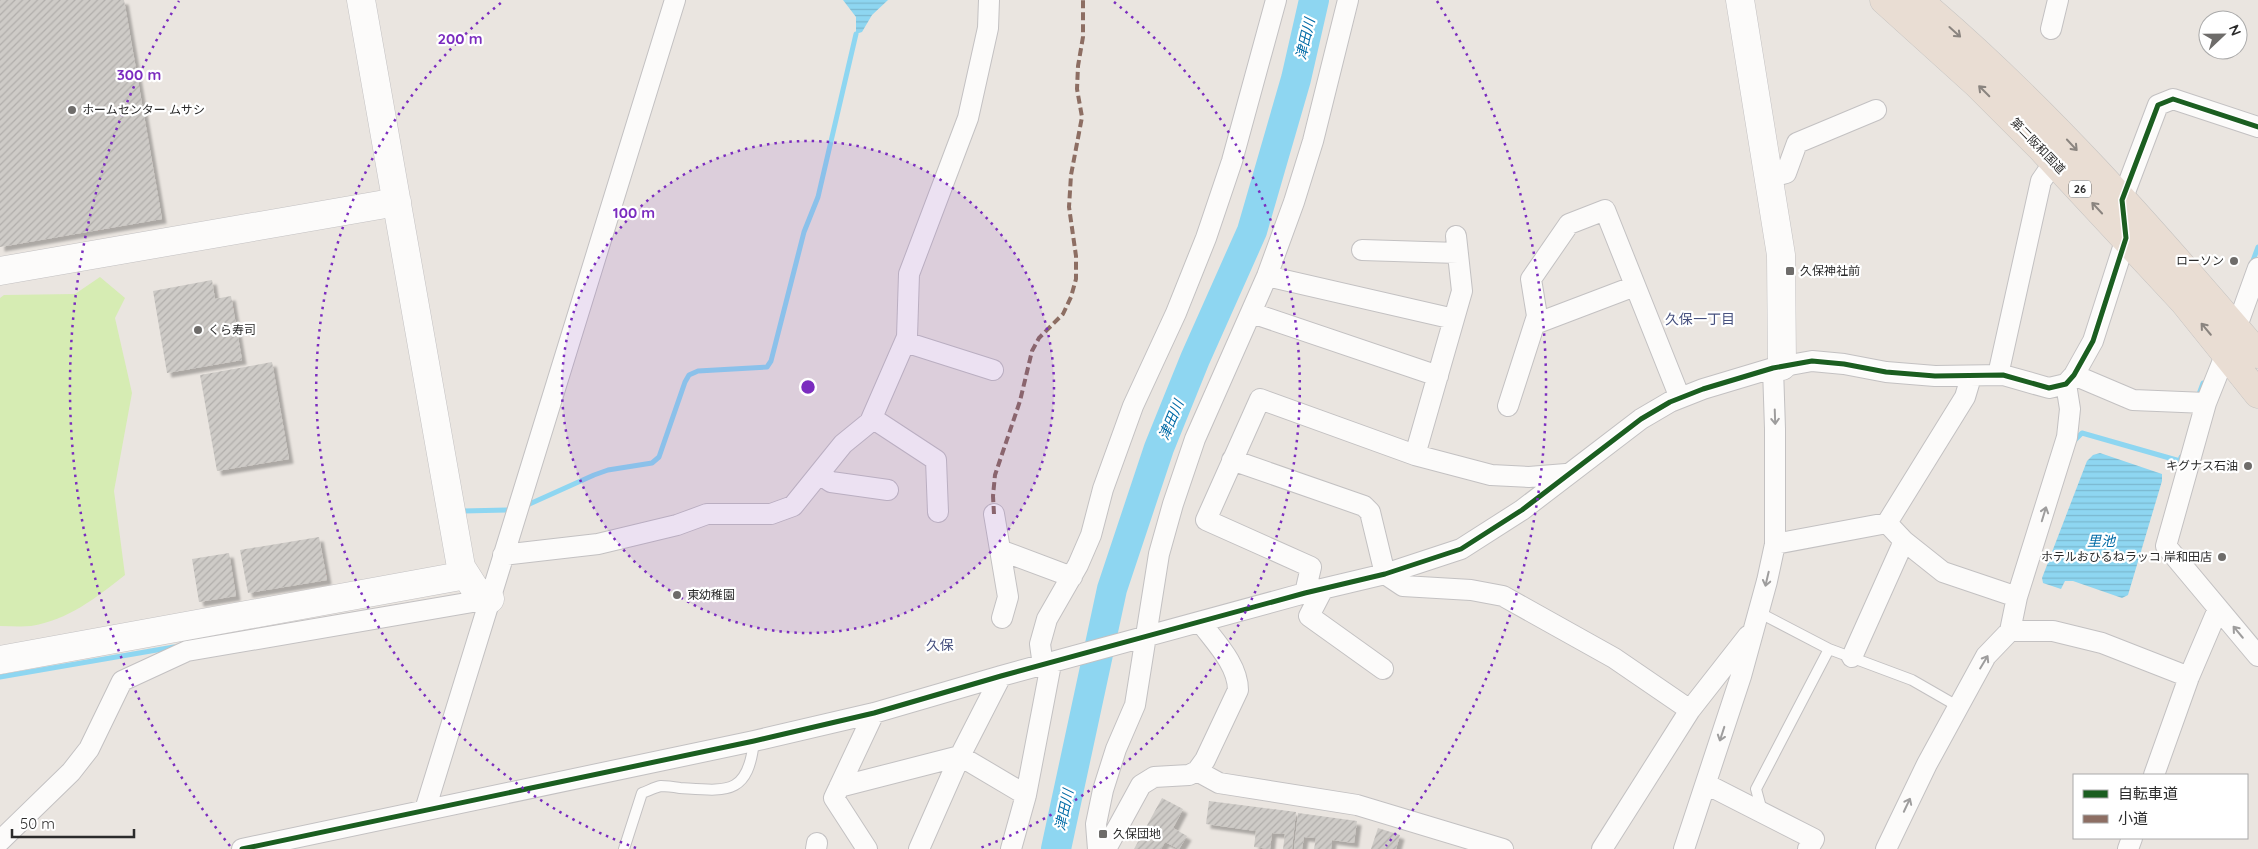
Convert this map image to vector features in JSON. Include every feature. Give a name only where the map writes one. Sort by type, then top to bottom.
[{"type":"highway","name":"第二阪和国道","points":[[1884,0],[1977,84],[2054,162],[2184,302],[2231,341],[2258,354]]},
{"type":"highway","name":"第二阪和国道","points":[[1918,0],[2006,79],[2122,200],[2231,341],[2258,394]]},
{"type":"street","points":[[361,0],[461,567],[475,589],[490,599]]},
{"type":"street","points":[[426,810],[675,0]]},
{"type":"street","points":[[503,555],[598,544],[677,526],[707,514],[771,514],[793,506],[843,444],[870,422],[907,337],[909,274],[968,118],[988,28],[990,0]]},
{"type":"street","points":[[1011,849],[1026,795],[1047,665],[1040,644],[1047,618],[1072,577],[1090,535],[1103,489],[1133,406],[1176,313],[1206,238],[1232,160],[1276,0]]},
{"type":"street","points":[[1098,849],[1096,824],[1103,790],[1116,748],[1135,705],[1160,554],[1173,504],[1194,440],[1267,276],[1313,141],[1348,0]]},
{"type":"street","points":[[1684,849],[1741,676],[1775,544],[1775,429],[1781,255],[1740,0]]},
{"type":"street","points":[[2051,29],[2058,0]]},
{"type":"street","points":[[1886,849],[1927,764],[1986,656],[2010,631],[2017,597],[2067,438],[2070,380],[2093,341],[2126,238],[2122,200],[2158,105],[2173,99],[2258,126]]},
{"type":"street","points":[[1768,178],[1786,172],[1798,143],[1876,110]]},
{"type":"street","points":[[1998,375],[2041,181],[2054,162]]},
{"type":"street","points":[[0,271],[397,202]]},
{"type":"street","points":[[1508,406],[1537,316],[1531,278],[1569,224],[1605,210],[1680,398]]},
{"type":"street","points":[[1362,250],[1457,245],[1462,291],[1415,455]]},
{"type":"street","points":[[2258,268],[2206,402],[2166,546],[2258,656]]},
{"type":"street","points":[[1267,276],[1454,319]]},
{"type":"street","points":[[1535,324],[1635,286]]},
{"type":"street","points":[[1252,313],[1438,376]]},
{"type":"street","points":[[905,342],[992,370]]},
{"type":"street","points":[[242,849],[754,741],[874,713],[1001,676],[1145,639],[1314,591],[1385,574],[1461,549],[1522,510],[1566,474],[1641,419],[1680,398],[1777,367],[1812,361],[1844,364],[1886,372],[1971,377],[2003,375],[2049,388],[2070,380],[2133,400],[2206,402]]},
{"type":"street","points":[[1775,544],[1888,522],[1965,397],[1971,377]]},
{"type":"street","points":[[1383,669],[1309,616],[1314,591],[1311,567],[1206,520],[1260,399],[1415,455],[1491,475],[1529,477],[1566,474]]},
{"type":"street","points":[[872,418],[936,460],[938,512]]},
{"type":"street","points":[[1232,460],[1364,506],[1370,512],[1385,574],[1403,586],[1470,590],[1502,596],[1614,658],[1690,710]]},
{"type":"street","points":[[819,474],[831,482],[888,490]]},
{"type":"street","points":[[994,514],[1008,597],[1002,618]]},
{"type":"street","points":[[1888,522],[1904,541],[1943,572],[2017,597]]},
{"type":"street","points":[[1852,657],[1904,541]]},
{"type":"street","points":[[1000,550],[1072,577]]},
{"type":"street","points":[[0,660],[466,575]]},
{"type":"street","points":[[0,841],[77,764],[89,749],[122,681],[130,676],[187,651],[490,599]]},
{"type":"street","points":[[2154,774],[2189,677],[2218,609]]},
{"type":"street","points":[[1602,849],[1690,710],[1755,621]]},
{"type":"street","points":[[1106,849],[1142,785],[1154,777],[1189,775],[1197,771],[1206,760],[1238,690],[1238,678],[1232,665],[1201,623]]},
{"type":"street","points":[[2010,631],[2053,631],[2102,643],[2189,677]]},
{"type":"street","points":[[919,849],[960,756],[1001,676]]},
{"type":"street","points":[[867,849],[834,798],[874,713]]},
{"type":"street","points":[[839,787],[960,756],[1026,795]]},
{"type":"street","points":[[1197,771],[1219,783],[1356,805],[1503,849]]},
{"type":"street","points":[[1706,784],[1814,839],[1808,849]]},
{"type":"street","points":[[323,833],[336,849]]},
{"type":"lane","points":[[1755,621],[1912,680],[1959,707]]},
{"type":"lane","points":[[1763,813],[1756,789],[1829,649]]},
{"type":"lane","points":[[624,849],[642,793],[660,786],[718,790],[737,785],[752,762],[754,741]]},
{"type":"green space","points":[[100,277],[125,298],[115,318],[132,393],[114,491],[125,575],[92,600],[57,619],[31,626],[0,626],[0,298],[4,295],[75,294]]},
{"type":"water","points":[[843,0],[888,0],[872,15],[862,32],[856,34],[856,17]]},
{"type":"water","name":"里池","points":[[2100,453],[2162,474],[2162,481],[2128,595],[2122,598],[2073,581],[2065,581],[2061,589],[2043,583],[2042,578],[2087,461],[2093,455]]},
{"type":"building","name":"ホームセンター ムサシ","points":[[0,0],[124,0],[162,219],[0,247]]},
{"type":"building","name":"くら寿司","points":[[212,280],[215,299],[231,296],[242,360],[167,373],[153,291]]},
{"type":"building","points":[[272,362],[289,459],[217,471],[200,375]]},
{"type":"building","points":[[319,537],[327,580],[248,593],[240,550]]},
{"type":"building","points":[[229,553],[236,596],[199,602],[192,559]]},
{"type":"building","points":[[1162,798],[1183,809],[1173,828],[1187,836],[1179,849],[1165,842],[1161,849],[1134,849]]},
{"type":"building","points":[[1209,801],[1296,812],[1292,849],[1283,849],[1285,834],[1272,833],[1270,849],[1254,847],[1256,831],[1206,824]]},
{"type":"building","points":[[1298,813],[1357,821],[1354,843],[1332,840],[1331,849],[1314,849],[1316,838],[1304,837],[1302,849],[1294,849]]},
{"type":"building","points":[[1378,828],[1400,835],[1396,849],[1371,849]]},
{"type":"waterway","name":"津田川","points":[[1056,849],[1112,589],[1159,448],[1195,359],[1252,231],[1296,79],[1314,0]]},
{"type":"waterway","points":[[525,506],[608,470],[652,463],[659,457],[689,375],[698,371],[767,367],[771,361],[804,232],[818,197],[856,34]]},
{"type":"waterway","points":[[2251,266],[2258,247]]},
{"type":"waterway","points":[[2199,394],[2203,383]]},
{"type":"waterway","points":[[2075,440],[2082,433],[2180,461],[2181,457]]},
{"type":"waterway","points":[[463,511],[507,510]]},
{"type":"waterway","points":[[0,677],[174,647]]},
{"type":"marked path","points":[[994,514],[995,475],[1020,401],[1032,351],[1039,338],[1063,314],[1071,297],[1076,279],[1076,256],[1069,207],[1071,175],[1082,117],[1077,89],[1078,66],[1083,37],[1083,0]]},
{"type":"cycle path","points":[[242,849],[754,741],[874,713],[1001,676],[1305,593],[1385,574],[1461,549],[1522,510],[1641,419],[1670,402],[1703,389],[1773,368],[1812,361],[1844,364],[1886,372],[1935,376],[2003,375],[2049,388],[2066,384],[2074,375],[2093,341],[2126,238],[2122,200],[2158,105],[2173,99],[2258,127]]},
{"type":"place","name":"ホームセンター ムサシ","points":[[72,110]]},
{"type":"place","name":"ローソン","points":[[2234,261]]},
{"type":"place","name":"久保神社前","points":[[1790,271]]},
{"type":"place","name":"くら寿司","points":[[198,330]]},
{"type":"place","name":"キグナス石油","points":[[2248,466]]},
{"type":"place","name":"ホテルおひるねラッコ 岸和田店","points":[[2222,557]]},
{"type":"place","name":"東幼稚園","points":[[677,595]]},
{"type":"place","name":"久保団地","points":[[1103,834]]},
{"type":"district","name":"久保一丁目","points":[[1700,319]]},
{"type":"district","name":"久保","points":[[940,645]]}]
